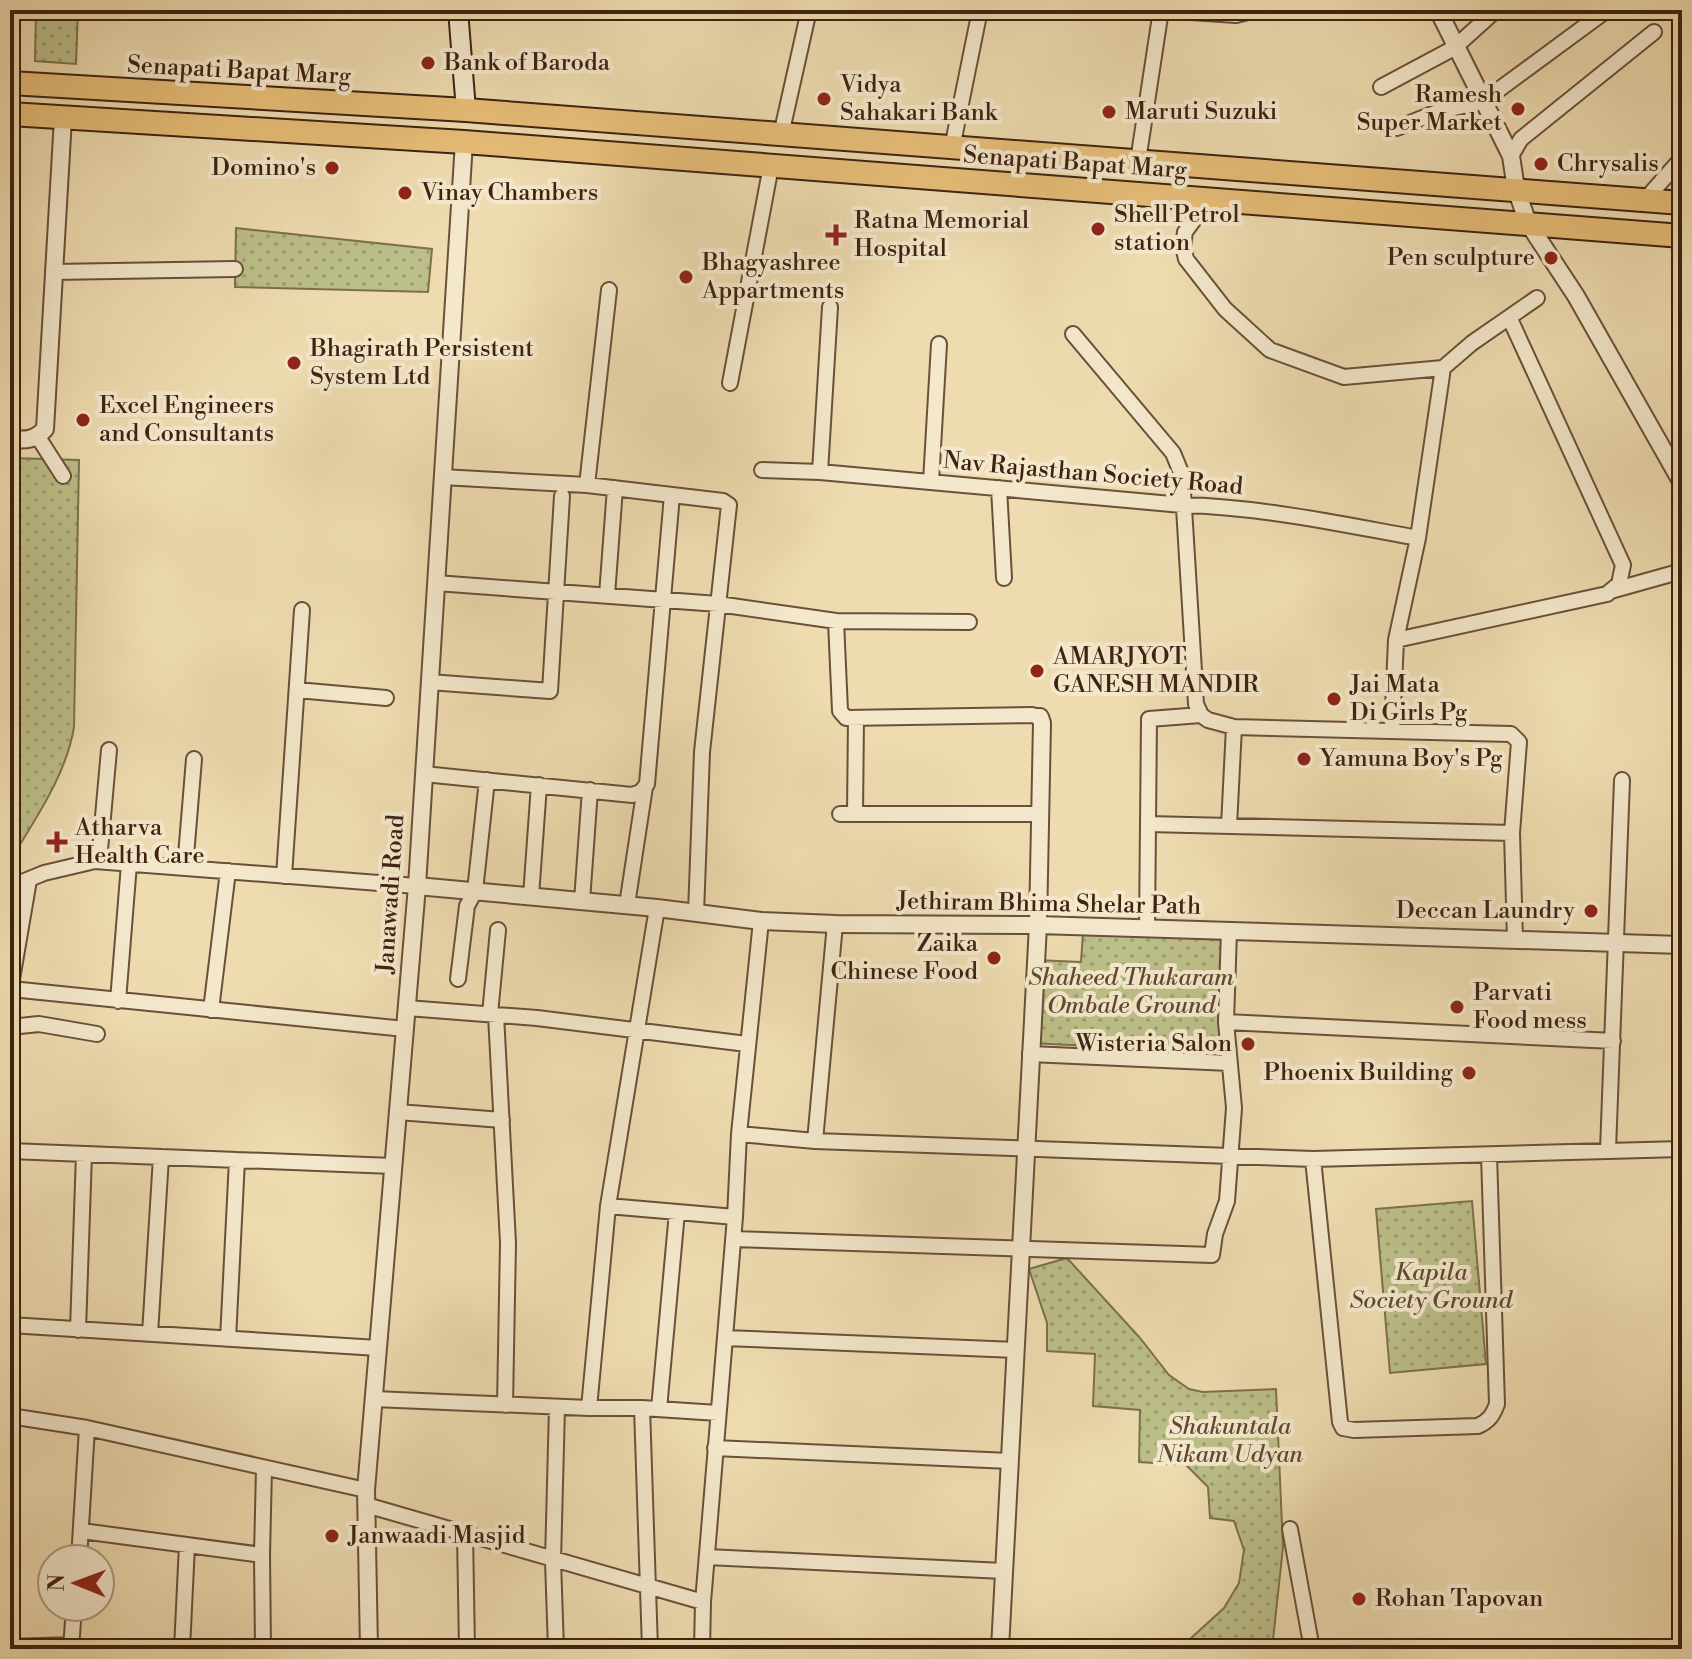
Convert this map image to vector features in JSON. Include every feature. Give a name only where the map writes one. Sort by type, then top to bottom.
[{"type":"main road","points":[[458,10],[466,110],[464,142]]},
{"type":"main road","name":"Senapati Bapat Marg","points":[[10,83],[466,110],[1682,203]]},
{"type":"main road","name":"Senapati Bapat Marg","points":[[10,114],[464,142],[1682,236]]},
{"type":"street","points":[[781,135],[809,10]]},
{"type":"street","points":[[952,148],[980,10]]},
{"type":"street","points":[[1138,161],[1161,10],[1236,15],[1256,10]]},
{"type":"street","points":[[1438,10],[1454,48],[1511,156],[1516,189],[1528,223],[1576,296],[1682,483]]},
{"type":"street","points":[[1381,87],[1454,48],[1496,10]]},
{"type":"street","points":[[1397,128],[1440,111],[1482,102],[1607,10]]},
{"type":"street","points":[[1511,156],[1521,139],[1654,32]]},
{"type":"street","points":[[10,439],[27,441],[38,437],[45,429],[63,118]]},
{"type":"street","name":"Janawadi Road","points":[[369,1649],[366,1498],[417,886],[464,142]]},
{"type":"street","points":[[1645,200],[1682,158]]},
{"type":"street","points":[[730,383],[771,166]]},
{"type":"street","points":[[1209,199],[1185,232],[1183,246],[1186,259],[1225,309],[1270,350],[1344,377],[1443,368],[1472,343],[1537,298]]},
{"type":"street","points":[[53,272],[235,269]]},
{"type":"street","points":[[587,485],[592,464],[609,290]]},
{"type":"street","points":[[820,472],[830,307]]},
{"type":"street","points":[[1396,640],[1607,594],[1619,584],[1623,565],[1510,319]]},
{"type":"street","points":[[1073,334],[1173,453],[1182,475],[1196,704],[1201,715],[1234,727],[1507,732],[1516,737],[1519,742],[1512,833],[1515,940]]},
{"type":"street","points":[[931,482],[939,344]]},
{"type":"street","points":[[1392,730],[1396,640],[1418,538],[1443,368]]},
{"type":"street","points":[[38,437],[63,476]]},
{"type":"street","name":"Nav Rajasthan Society Road","points":[[762,470],[820,472],[1182,505],[1223,506],[1418,538]]},
{"type":"street","points":[[442,477],[587,485],[723,501],[729,505],[702,752],[696,913]]},
{"type":"street","points":[[607,595],[615,488]]},
{"type":"street","points":[[999,488],[1004,578]]},
{"type":"street","points":[[627,905],[647,784],[672,495]]},
{"type":"street","points":[[429,682],[550,691],[562,496]]},
{"type":"street","points":[[1613,590],[1682,571]]},
{"type":"street","points":[[436,583],[718,604],[836,621],[969,622]]},
{"type":"street","points":[[284,876],[302,610]]},
{"type":"street","points":[[836,621],[840,711],[846,718],[1032,715],[1040,717],[1042,723],[1038,925],[1000,1649]]},
{"type":"street","points":[[297,690],[386,698]]},
{"type":"street","points":[[1147,929],[1149,719],[1201,715]]},
{"type":"street","points":[[856,718],[848,814],[1040,814]]},
{"type":"street","points":[[1229,826],[1234,727]]},
{"type":"street","points":[[99,861],[109,750]]},
{"type":"street","points":[[185,868],[194,759]]},
{"type":"street","points":[[424,774],[632,795],[645,787]]},
{"type":"street","points":[[458,979],[467,906],[475,891],[487,780]]},
{"type":"street","points":[[1608,1150],[1622,780]]},
{"type":"street","points":[[531,896],[539,785]]},
{"type":"street","points":[[582,901],[590,790]]},
{"type":"street","points":[[1148,824],[1512,833]]},
{"type":"street","points":[[10,887],[44,873],[99,861],[417,886]]},
{"type":"street","points":[[118,1001],[129,864]]},
{"type":"street","points":[[211,1010],[228,871]]},
{"type":"street","points":[[29,880],[11,990],[405,1029]]},
{"type":"street","name":"Jethiram Bhima Shelar Path","points":[[417,886],[657,908],[761,921],[1038,925],[1682,945]]},
{"type":"street","points":[[589,1408],[608,1206],[657,908]]},
{"type":"street","points":[[702,1649],[739,1134],[761,921]]},
{"type":"street","points":[[815,1141],[835,924]]},
{"type":"street","points":[[498,930],[493,1015],[508,1243],[505,1405]]},
{"type":"street","points":[[733,1239],[1212,1255],[1215,1234],[1227,1201],[1234,1108],[1226,1022],[1229,931]]},
{"type":"street","points":[[407,1008],[747,1044]]},
{"type":"street","points":[[1226,1022],[1613,1041]]},
{"type":"street","points":[[10,1027],[39,1024],[97,1034]]},
{"type":"street","points":[[1030,1054],[1230,1063]]},
{"type":"street","points":[[398,1112],[502,1120]]},
{"type":"street","points":[[739,1134],[815,1141],[1313,1159],[1682,1149]]},
{"type":"street","points":[[10,1151],[393,1166]]},
{"type":"street","points":[[78,1330],[84,1154]]},
{"type":"street","points":[[1313,1159],[1340,1422],[1343,1428],[1354,1430],[1478,1426],[1494,1412],[1497,1404],[1489,1155]]},
{"type":"street","points":[[150,1334],[161,1157]]},
{"type":"street","points":[[228,1339],[237,1160]]},
{"type":"street","points":[[608,1206],[735,1217]]},
{"type":"street","points":[[659,1409],[677,1212]]},
{"type":"street","points":[[10,1325],[378,1348]]},
{"type":"street","points":[[725,1338],[1016,1350]]},
{"type":"street","points":[[374,1399],[718,1413]]},
{"type":"street","points":[[556,1649],[553,1561],[557,1407]]},
{"type":"street","points":[[642,1408],[650,1649]]},
{"type":"street","points":[[10,1416],[87,1428],[264,1468],[366,1498],[465,1534],[553,1561],[703,1602]]},
{"type":"street","points":[[81,1543],[87,1428]]},
{"type":"street","points":[[715,1448],[1010,1461]]},
{"type":"street","points":[[263,1649],[264,1468]]},
{"type":"street","points":[[1290,1529],[1312,1649]]},
{"type":"street","points":[[82,1531],[262,1555]]},
{"type":"street","points":[[465,1534],[467,1649]]},
{"type":"street","points":[[182,1649],[187,1545]]},
{"type":"street","points":[[707,1557],[1004,1571]]},
{"type":"street","points":[[10,1647],[71,1647],[73,1623]]},
{"type":"green space","points":[[36,10],[78,10],[76,64],[35,61]]},
{"type":"green space","points":[[236,228],[432,249],[428,292],[235,287]]},
{"type":"green space","points":[[10,458],[79,460],[74,727],[57,780],[10,861]]},
{"type":"green space","name":"Shaheed Thukaram Ombale Ground","points":[[1083,933],[1226,940],[1223,1053],[1031,1043],[1037,960],[1081,962]]},
{"type":"green space","name":"Kapila Society Ground","points":[[1472,1201],[1486,1364],[1390,1373],[1376,1209]]},
{"type":"green space","name":"Shakuntala Nikam Udyan","points":[[1067,1258],[1140,1338],[1169,1375],[1189,1389],[1203,1392],[1276,1389],[1283,1547],[1272,1649],[1179,1649],[1224,1608],[1239,1583],[1244,1550],[1234,1521],[1210,1518],[1208,1487],[1186,1465],[1139,1462],[1140,1410],[1093,1406],[1095,1354],[1047,1351],[1047,1323],[1029,1269]]},
{"type":"place","name":"Bank of Baroda","points":[[428,63]]},
{"type":"place","name":"Vidya Sahakari Bank","points":[[824,99]]},
{"type":"place","name":"Ramesh Super Market","points":[[1518,109]]},
{"type":"place","name":"Maruti Suzuki","points":[[1109,112]]},
{"type":"place","name":"Chrysalis","points":[[1541,164]]},
{"type":"place","name":"Domino's","points":[[332,168]]},
{"type":"place","name":"Vinay Chambers","points":[[405,193]]},
{"type":"place","name":"Shell Petrol station","points":[[1098,229]]},
{"type":"place","name":"Ratna Memorial Hospital","points":[[836,235]]},
{"type":"place","name":"Pen sculpture","points":[[1551,258]]},
{"type":"place","name":"Bhagyashree Appartments","points":[[686,277]]},
{"type":"place","name":"Bhagirath Persistent System Ltd","points":[[294,363]]},
{"type":"place","name":"Excel Engineers and Consultants","points":[[83,420]]},
{"type":"place","name":"AMARJYOT GANESH MANDIR","points":[[1037,671]]},
{"type":"place","name":"Jai Mata Di Girls Pg","points":[[1334,699]]},
{"type":"place","name":"Yamuna Boy's Pg","points":[[1304,759]]},
{"type":"place","name":"Atharva Health Care","points":[[57,842]]},
{"type":"place","name":"Deccan Laundry","points":[[1591,911]]},
{"type":"place","name":"Zaika Chinese Food","points":[[994,958]]},
{"type":"place","name":"Parvati Food mess","points":[[1457,1007]]},
{"type":"place","name":"Wisteria Salon","points":[[1248,1044]]},
{"type":"place","name":"Phoenix Building","points":[[1469,1073]]},
{"type":"place","name":"Janwaadi Masjid","points":[[332,1536]]},
{"type":"place","name":"Rohan Tapovan","points":[[1359,1599]]}]
